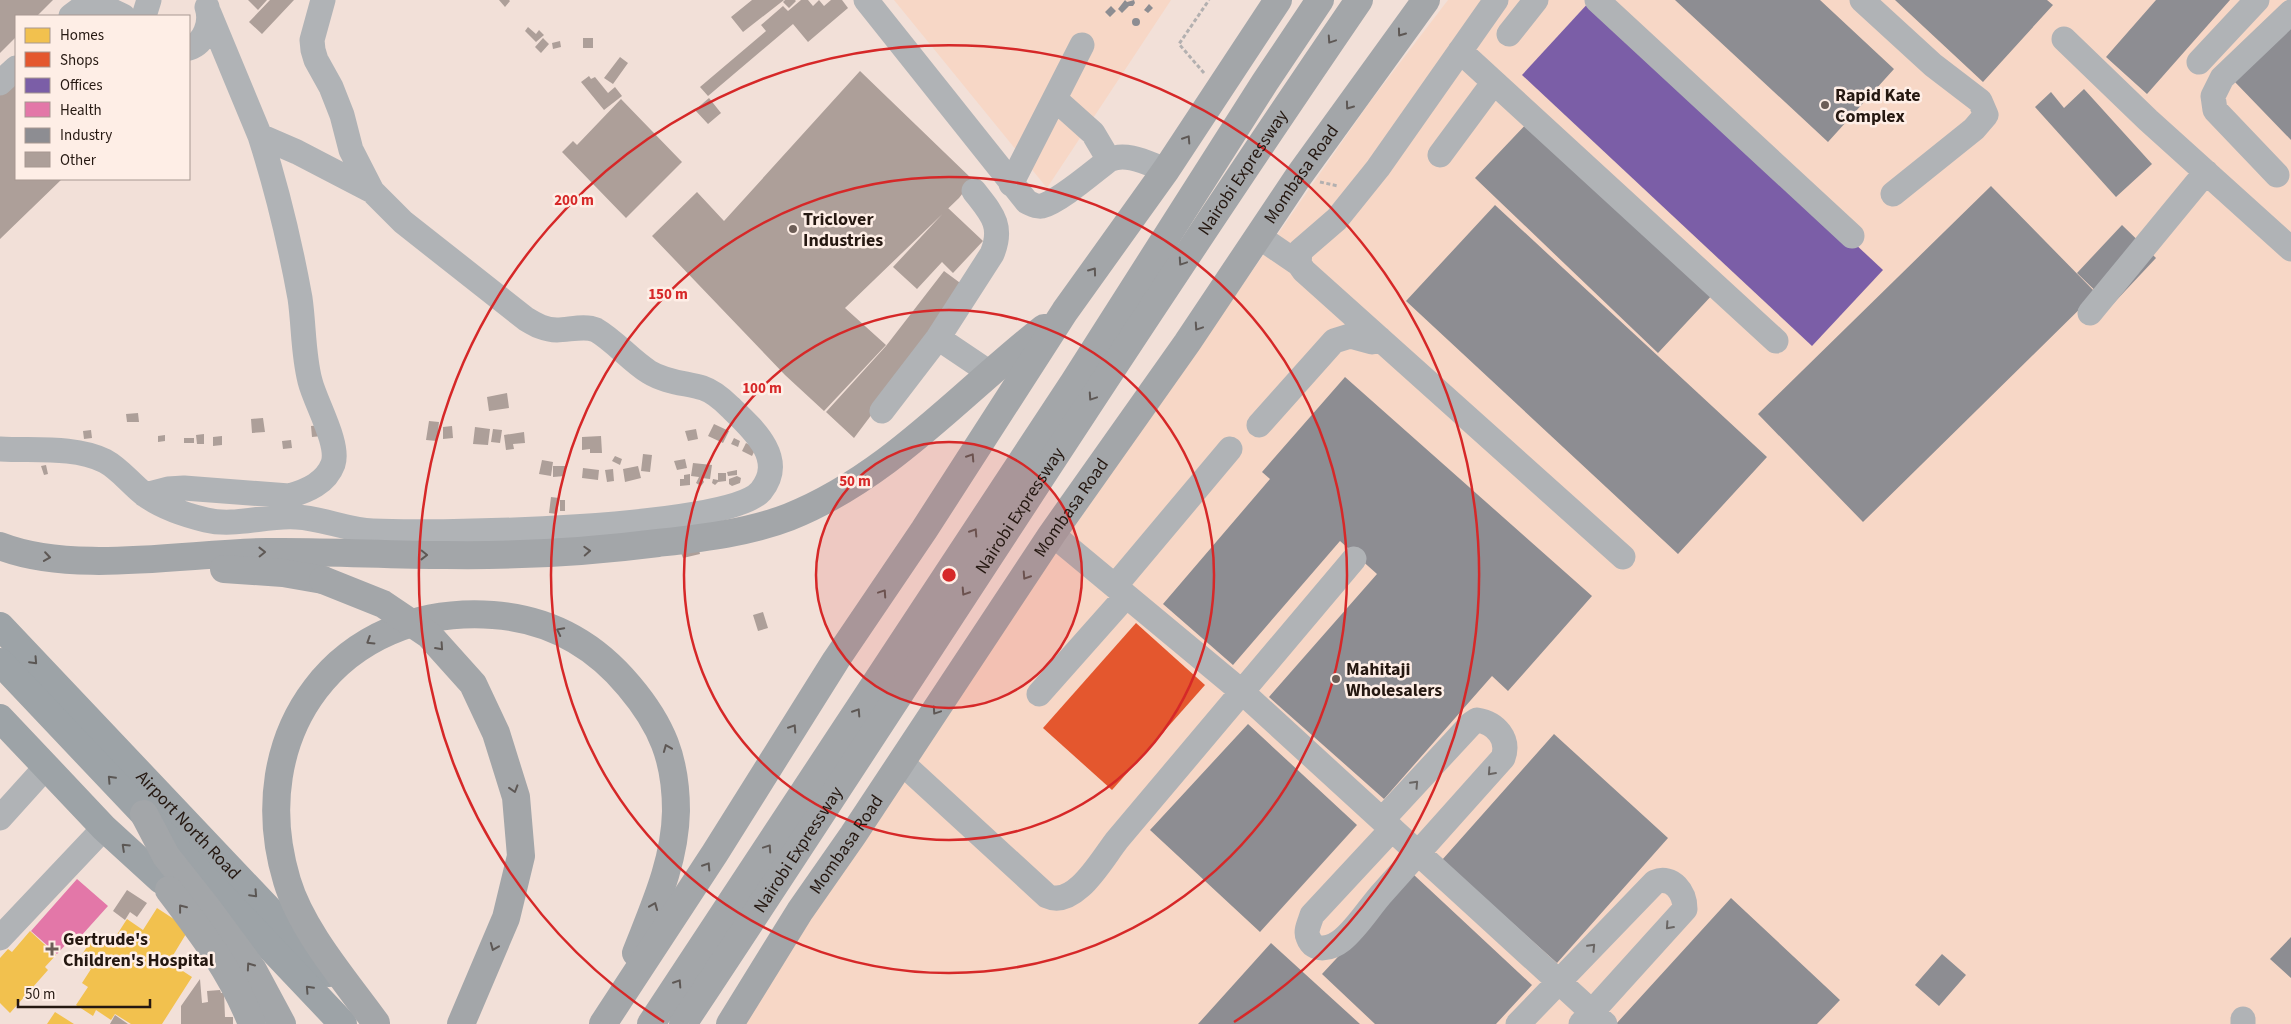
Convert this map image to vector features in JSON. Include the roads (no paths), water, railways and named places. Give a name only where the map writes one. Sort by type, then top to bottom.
[{"type":"highway","points":[[606,1020],[715,853],[836,660],[924,530],[1065,311],[1166,170],[1278,0]]},
{"type":"highway","name":"Nairobi Expressway","points":[[651,1024],[1074,382],[1265,82],[1320,0]]},
{"type":"highway","name":"Nairobi Expressway","points":[[683,1024],[1090,400],[1359,0]]},
{"type":"highway","name":"Mombasa Road","points":[[730,1024],[800,911],[1052,534],[1187,343],[1298,177],[1426,0]]},
{"type":"highway","points":[[95,560],[269,552],[448,555],[528,554],[612,549],[739,531],[788,517],[839,492],[926,431],[990,372],[1065,311]]},
{"type":"highway","points":[[0,546],[14,552],[53,558],[95,560],[160,568],[283,573],[323,580],[383,604],[429,635],[473,684],[496,733],[516,797],[520,856],[506,918],[461,1024]]},
{"type":"highway","points":[[376,1023],[315,937],[300,912],[288,882],[278,842],[275,818],[276,793],[285,746],[290,729],[300,710],[318,685],[350,654],[378,636],[396,628],[416,622],[468,613],[513,616],[532,621],[552,627],[592,649],[622,678],[654,718],[670,757],[676,812],[671,856],[662,888],[606,1020]]},
{"type":"highway","points":[[144,814],[166,856],[253,970],[282,1024]]},
{"type":"highway","points":[[161,880],[210,942],[237,991],[252,1024]]},
{"type":"main road","name":"Airport North Road","points":[[0,626],[376,1023]]},
{"type":"main road","name":"Airport North Road","points":[[0,662],[343,1024]]},
{"type":"main road","points":[[3,729],[46,766],[104,828],[161,880]]},
{"type":"lane","points":[[144,15],[149,0]]},
{"type":"lane","points":[[323,0],[312,40],[313,50],[342,115],[351,150],[372,191]]},
{"type":"lane","points":[[866,0],[1011,184],[1027,202],[1034,206],[1042,206],[1053,200],[1108,160],[1118,156],[1166,170]]},
{"type":"lane","points":[[1299,264],[1300,251],[1337,219],[1378,168],[1496,0]]},
{"type":"lane","points":[[1509,34],[1536,0]]},
{"type":"lane","points":[[1597,0],[1852,236]]},
{"type":"lane","points":[[1862,0],[1933,64],[1980,101],[1986,115],[1974,129],[1893,194]]},
{"type":"lane","points":[[2199,62],[2257,0]]},
{"type":"lane","points":[[72,15],[91,1],[121,15]]},
{"type":"lane","points":[[145,495],[168,489],[184,488],[288,496],[316,486],[326,476],[333,464],[334,455],[330,436],[310,381],[295,276],[275,182],[260,136],[206,7]]},
{"type":"lane","points":[[190,48],[204,35],[208,24],[206,7]]},
{"type":"lane","points":[[2276,174],[2215,110],[2213,96],[2222,78],[2291,12]]},
{"type":"lane","points":[[2064,39],[2291,249]]},
{"type":"lane","points":[[1011,184],[1082,45]]},
{"type":"lane","points":[[1460,51],[1776,341]]},
{"type":"lane","points":[[0,83],[15,69]]},
{"type":"lane","points":[[1440,155],[1494,82]]},
{"type":"lane","points":[[1055,99],[1093,134],[1108,160]]},
{"type":"lane","points":[[0,449],[77,452],[93,457],[107,462],[145,495],[176,510],[207,520],[222,522],[294,516],[371,531],[531,531],[679,516],[741,504],[754,498],[762,490],[771,474],[765,444],[729,405],[706,389],[651,374],[595,330],[581,328],[555,330],[540,327],[526,319],[403,222],[372,191],[297,152],[260,136]]},
{"type":"lane","points":[[2090,313],[2206,172]]},
{"type":"lane","points":[[882,411],[938,338],[992,254],[996,244],[997,228],[992,215],[974,191]]},
{"type":"lane","points":[[1258,236],[1299,264],[1304,271],[1623,557]]},
{"type":"lane","points":[[1259,425],[1334,341],[1350,336],[1372,342],[1379,338]]},
{"type":"lane","points":[[938,338],[990,372]]},
{"type":"lane","points":[[1039,694],[1230,449]]},
{"type":"lane","points":[[1052,534],[1241,691],[1559,982],[1593,1020],[1685,909],[1683,894],[1671,881],[1663,879],[1655,882],[1559,982],[1518,1024]]},
{"type":"lane","points":[[901,762],[1047,896],[1054,899],[1065,898],[1083,884],[1116,840],[1354,559]]},
{"type":"lane","points":[[1477,720],[1488,723],[1504,738],[1506,744],[1503,758],[1344,939],[1324,950],[1314,945],[1308,938],[1307,929],[1312,915],[1387,824],[1471,724],[1477,720]]},
{"type":"lane","points":[[0,818],[46,766]]},
{"type":"lane","points":[[0,938],[104,828]]},
{"type":"place","name":"Rapid Kate Complex","points":[[1825,105]]},
{"type":"place","name":"Triclover Industries","points":[[793,229]]},
{"type":"place","name":"Mahitaji Wholesalers","points":[[1336,679]]},
{"type":"place","name":"Gertrude's Children's Hospital","points":[[52,949]]}]
